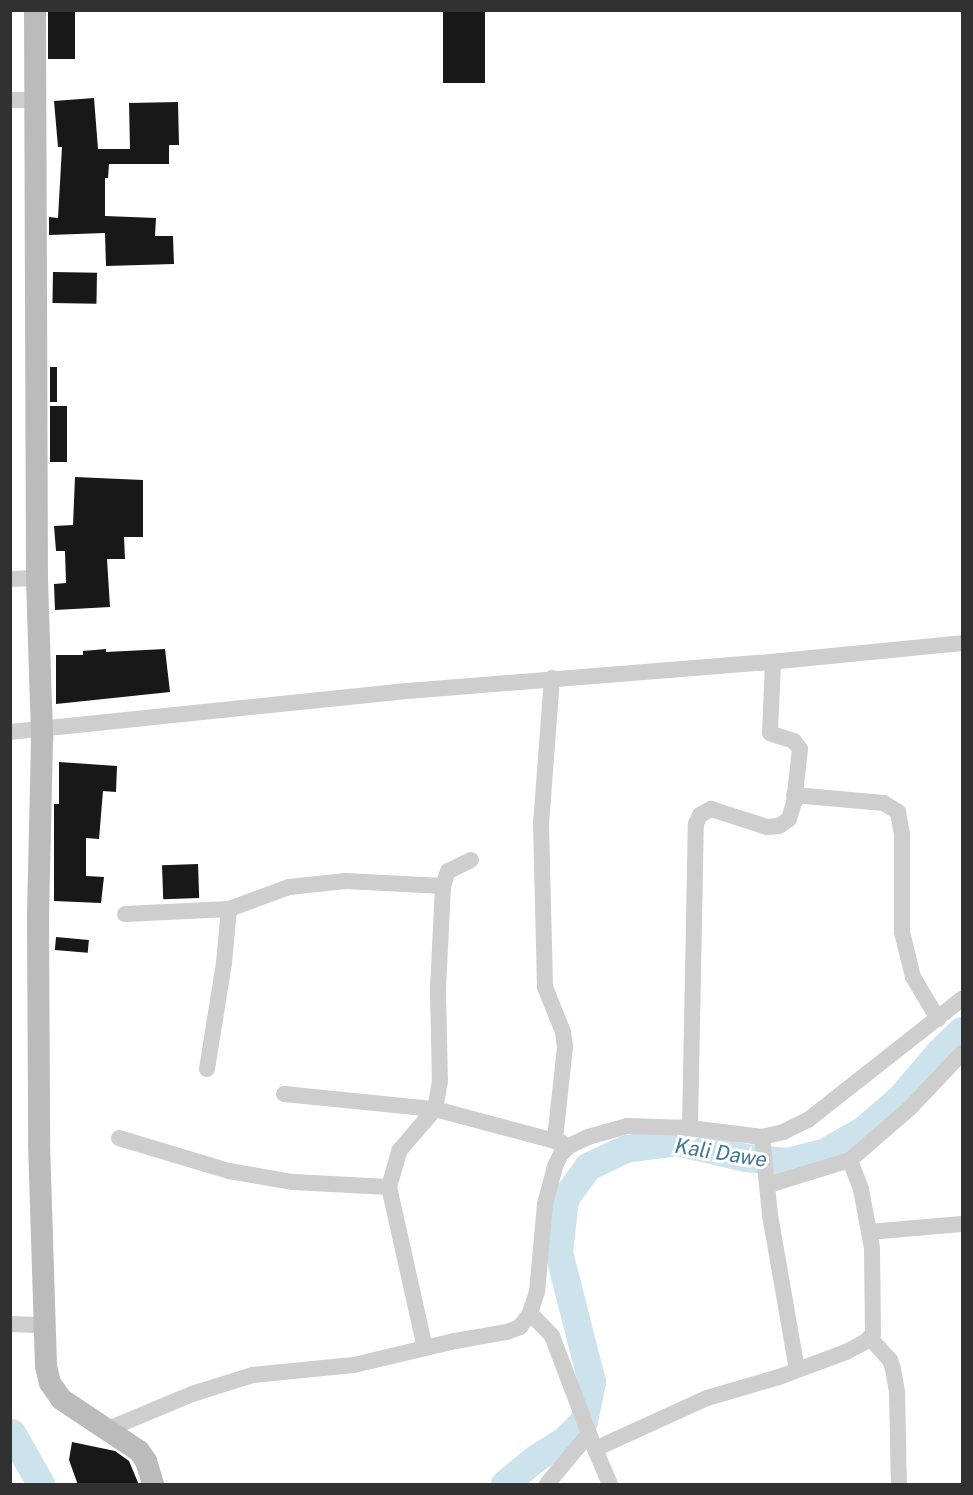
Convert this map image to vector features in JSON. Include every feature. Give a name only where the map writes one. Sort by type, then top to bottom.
[{"type":"main road","points":[[35,10],[37,578],[42,740],[39,1143],[46,1366],[50,1383],[61,1399],[139,1450],[146,1461],[153,1485]]},
{"type":"street","points":[[10,100],[36,100]]},
{"type":"street","points":[[10,579],[37,578]]},
{"type":"street","points":[[10,732],[552,678],[772,662],[963,643]]},
{"type":"street","points":[[690,1128],[696,824],[700,815],[711,808],[767,827],[779,826],[789,819],[799,746],[794,741],[770,734],[772,662]]},
{"type":"street","points":[[106,1430],[192,1394],[253,1376],[354,1365],[507,1332],[520,1327],[530,1313],[537,1292],[545,1204],[555,1166],[561,1154],[562,1143],[565,1047],[563,1032],[544,987],[541,823],[552,678]]},
{"type":"street","points":[[794,795],[884,803],[898,812],[902,834],[902,932],[913,977],[938,1019]]},
{"type":"street","points":[[425,1348],[389,1187],[399,1151],[435,1109],[440,1081],[438,989],[443,886],[448,871],[471,860]]},
{"type":"street","points":[[125,914],[229,909],[289,887],[334,882],[443,886]]},
{"type":"street","points":[[207,1070],[224,963],[229,909]]},
{"type":"street","points":[[284,1094],[435,1109],[562,1143],[627,1126],[690,1128],[764,1145],[783,1132],[808,1120],[963,999]]},
{"type":"street","points":[[767,1178],[850,1160],[910,1108],[963,1053]]},
{"type":"street","points":[[119,1138],[229,1171],[293,1182],[389,1187]]},
{"type":"street","points":[[764,1145],[770,1215],[797,1370]]},
{"type":"street","points":[[547,1485],[591,1442],[707,1398],[846,1352],[870,1338],[873,1334],[874,1275],[861,1189],[850,1160]]},
{"type":"street","points":[[869,1232],[963,1224]]},
{"type":"street","points":[[530,1313],[552,1336],[578,1410],[609,1485]]},
{"type":"street","points":[[10,1324],[45,1325]]},
{"type":"street","points":[[870,1338],[890,1360],[893,1369],[897,1392],[899,1485]]},
{"type":"building","points":[[48,10],[75,10],[75,59],[48,59]]},
{"type":"building","points":[[443,10],[485,10],[485,83],[443,83]]},
{"type":"building","points":[[94,98],[98,149],[130,149],[129,103],[178,102],[179,145],[169,145],[169,164],[109,164],[108,178],[105,178],[105,216],[156,218],[155,236],[173,236],[174,264],[106,266],[105,233],[49,235],[49,217],[58,218],[62,147],[58,147],[54,101]]},
{"type":"building","points":[[53,272],[97,273],[96,304],[52,303]]},
{"type":"building","points":[[50,367],[57,367],[57,402],[50,402]]},
{"type":"building","points":[[50,406],[67,406],[67,462],[50,462]]},
{"type":"building","points":[[75,477],[143,480],[143,537],[124,537],[125,559],[107,559],[110,607],[55,610],[54,584],[66,583],[65,551],[56,551],[54,526],[73,525]]},
{"type":"building","points":[[106,649],[106,652],[165,649],[170,692],[56,704],[56,655],[83,655],[83,651]]},
{"type":"building","points":[[59,762],[117,766],[116,792],[103,791],[99,839],[86,838],[86,876],[104,877],[101,903],[54,901],[54,804],[59,804]]},
{"type":"building","points":[[198,864],[199,898],[163,899],[162,865]]},
{"type":"building","points":[[56,937],[89,940],[88,953],[55,950]]},
{"type":"building","points":[[72,1442],[115,1451],[129,1461],[139,1485],[78,1485],[69,1460]]},
{"type":"waterway","name":"Kali Dawe","points":[[505,1484],[537,1458],[563,1442],[584,1422],[592,1382],[559,1253],[565,1199],[588,1167],[626,1149],[677,1142],[746,1158],[787,1162],[824,1153],[864,1130],[901,1098],[940,1052],[962,1031]]},
{"type":"waterway","name":"Kali Dawe","points":[[12,1433],[41,1484]]}]
